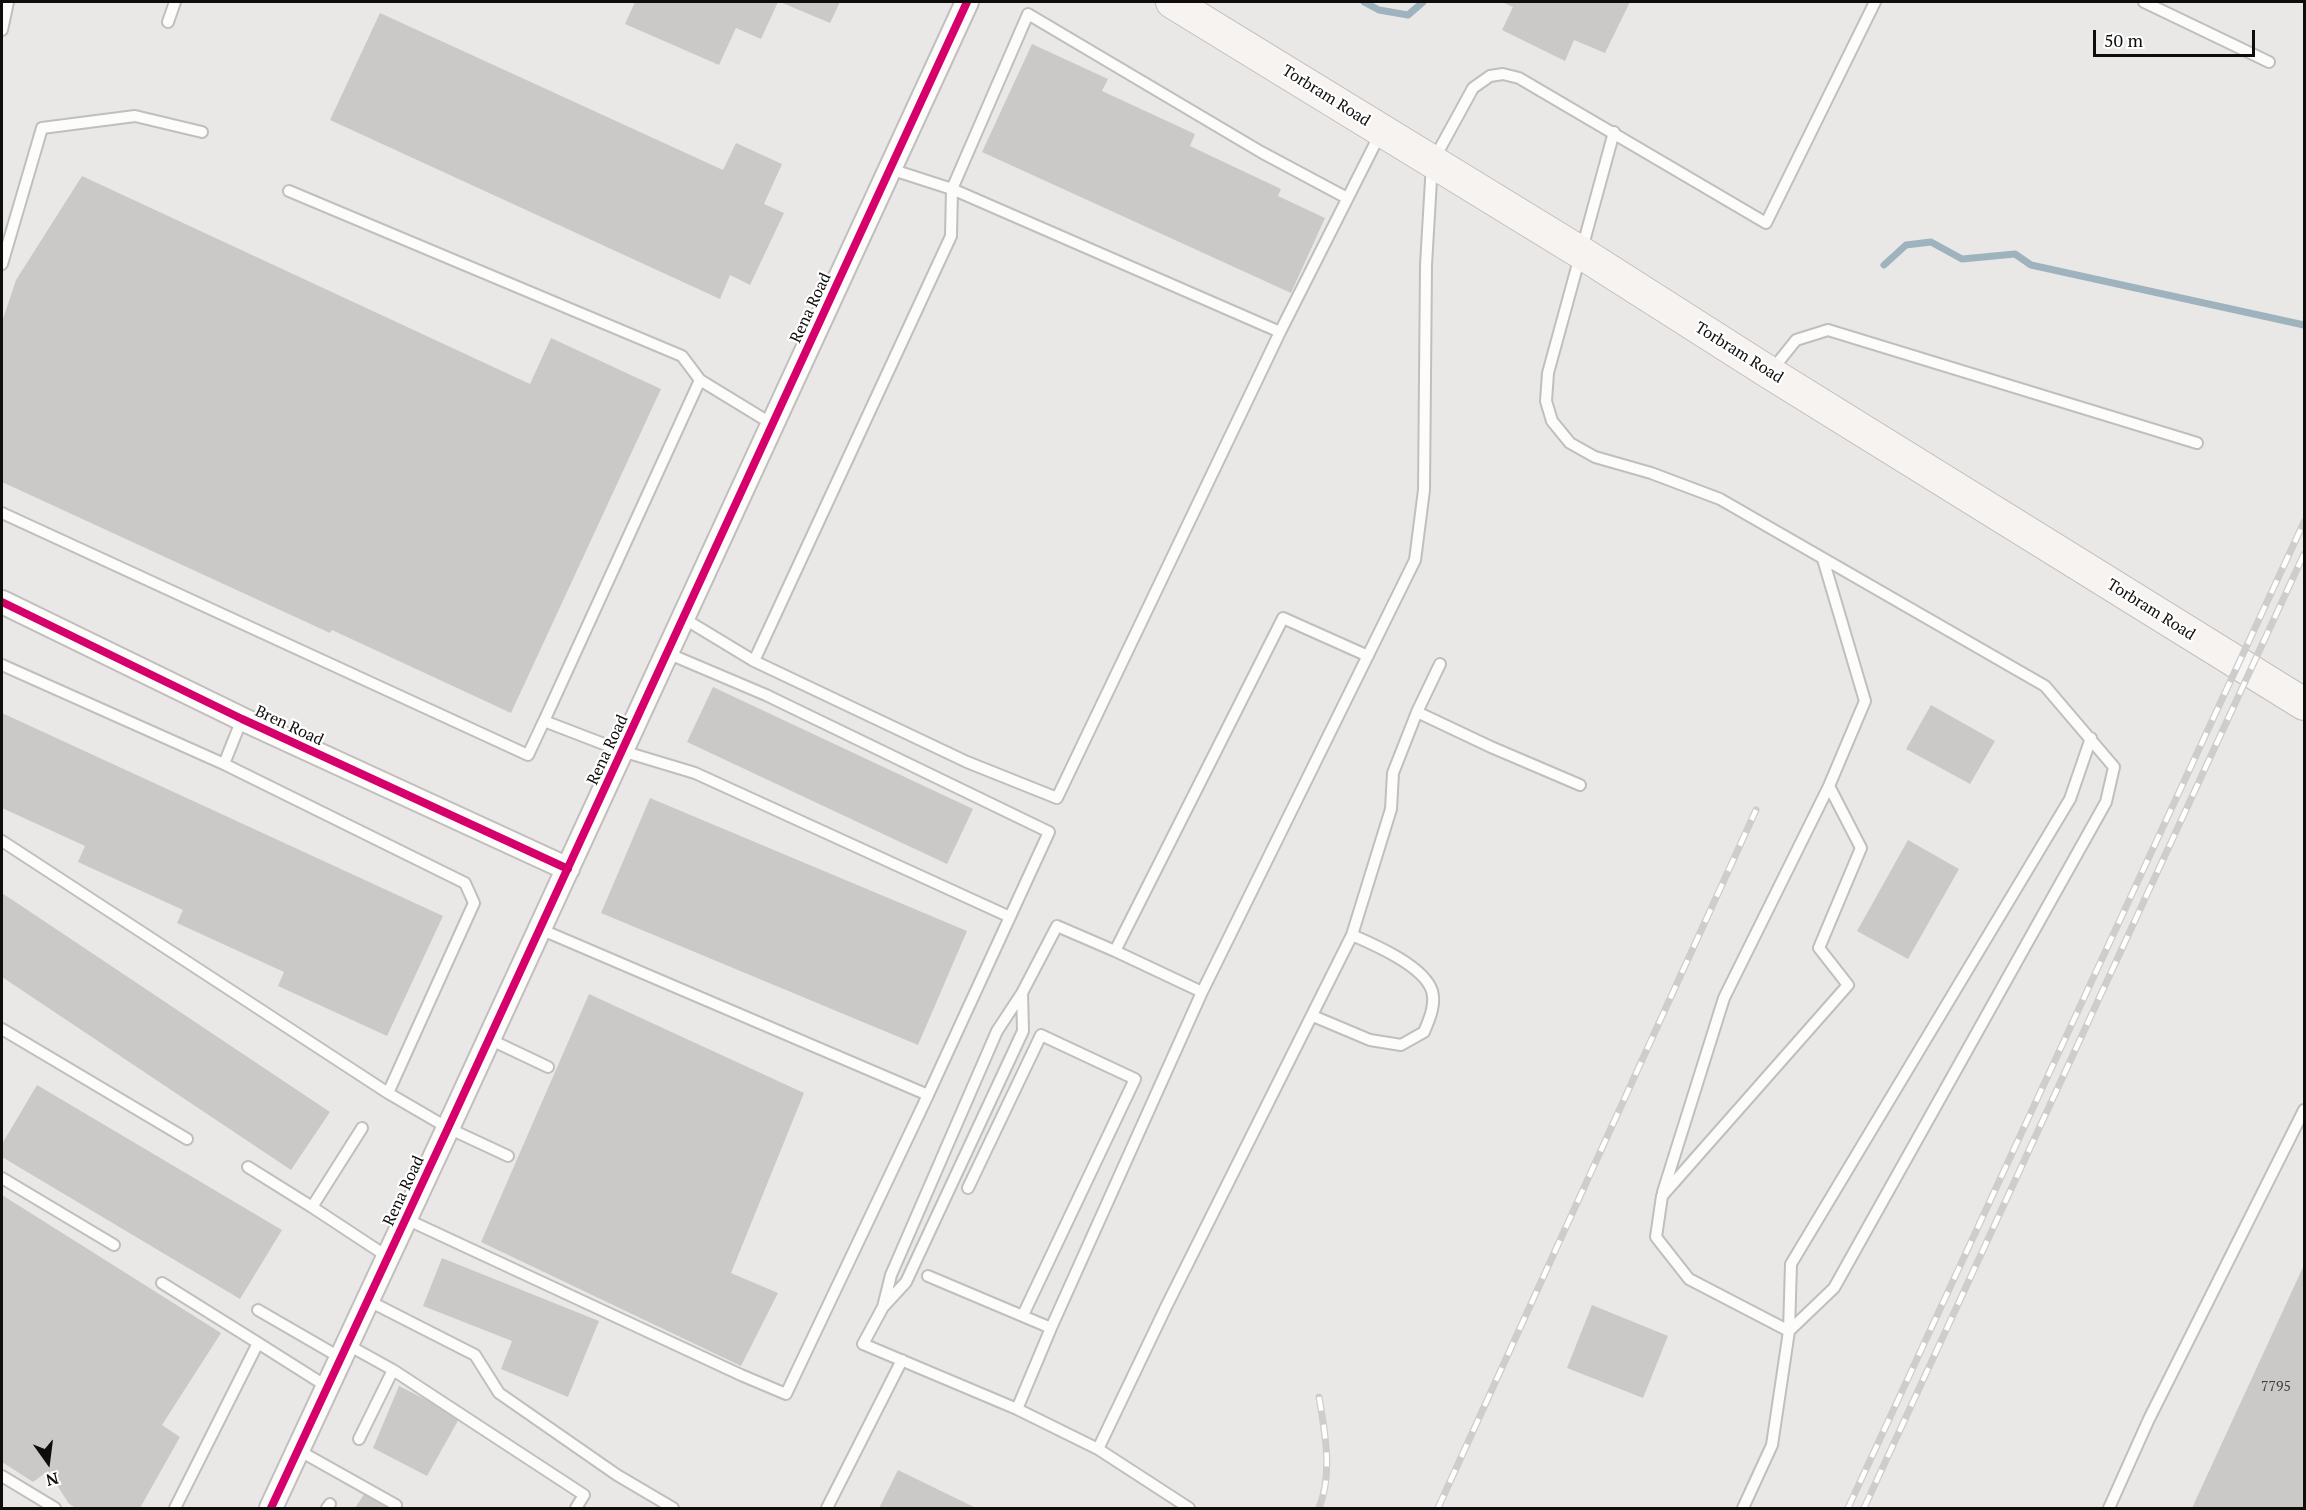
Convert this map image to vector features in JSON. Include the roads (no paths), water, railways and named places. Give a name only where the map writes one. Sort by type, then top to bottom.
[{"type":"main road","name":"Torbram Road","points":[[1172,2],[1580,252],[1770,373],[2304,704]]},
{"type":"street","name":"Rena Road","points":[[271,1509],[967,2]]},
{"type":"street","name":"Bren Road","points":[[2,603],[242,719],[568,869]]},
{"type":"lane","points":[[2,30],[8,2]]},
{"type":"lane","points":[[168,22],[175,2]]},
{"type":"lane","points":[[1017,1409],[1051,1328],[1203,992],[1414,560],[1421,521],[1426,399],[1426,265],[1432,163],[1473,88],[1490,76],[1503,74],[1519,78],[1766,223],[1875,2]]},
{"type":"lane","points":[[2144,2],[2269,62]]},
{"type":"lane","points":[[754,661],[951,236],[952,189],[1028,14],[1261,152],[1347,198]]},
{"type":"lane","points":[[2,264],[42,128],[135,116],[202,132]]},
{"type":"lane","points":[[683,618],[754,661],[967,762],[1057,798],[1280,332],[1381,131]]},
{"type":"lane","points":[[1614,132],[1548,374],[1546,401],[1552,421],[1570,442],[1595,457],[1651,473],[1720,499],[2045,686],[2114,767],[2106,802],[1834,1288],[1789,1331]]},
{"type":"lane","points":[[890,169],[952,189],[1280,332]]},
{"type":"lane","points":[[289,191],[682,356],[700,380],[772,424]]},
{"type":"lane","points":[[1770,373],[1796,340],[1828,330],[2197,443]]},
{"type":"lane","points":[[2,513],[528,755],[700,380]]},
{"type":"lane","points":[[1789,1331],[1689,1279],[1656,1237],[1662,1196],[1724,998],[1829,786],[1865,701],[1823,558]]},
{"type":"lane","points":[[1115,951],[1283,618],[1368,656]]},
{"type":"lane","points":[[406,1219],[786,1394],[928,1095],[1049,832],[766,694],[667,653]]},
{"type":"lane","points":[[1098,1449],[1166,1307],[1352,935],[1391,809],[1393,773],[1417,712],[1440,664]]},
{"type":"lane","points":[[2,665],[224,764],[465,883],[474,903],[388,1093]]},
{"type":"lane","points":[[1417,712],[1580,785]]},
{"type":"lane","points":[[224,764],[242,719]]},
{"type":"lane","points":[[544,721],[622,751],[695,773],[1010,916]]},
{"type":"lane","points":[[1743,1509],[1772,1445],[1789,1331],[1791,1264],[2070,799],[2091,738]]},
{"type":"lane","points":[[1662,1196],[1848,985],[1819,948],[1861,848],[1829,786]]},
{"type":"lane","points":[[2,841],[388,1093],[448,1128],[508,1156]]},
{"type":"lane","points":[[883,1307],[891,1275],[997,1031],[1022,993],[1057,926],[1203,992]]},
{"type":"lane","points":[[540,929],[928,1095]]},
{"type":"lane","points":[[1313,1016],[1370,1040],[1401,1044],[1424,1032],[1432,1010],[1432,990],[1416,969],[1392,954],[1352,935]]},
{"type":"lane","points":[[1022,993],[1023,1031],[906,1282],[883,1307],[863,1344],[1017,1409],[1098,1449],[1189,1509]]},
{"type":"lane","points":[[2,1029],[187,1139]]},
{"type":"lane","points":[[968,1188],[1041,1035],[1135,1079],[1023,1315]]},
{"type":"lane","points":[[489,1039],[548,1067]]},
{"type":"lane","points":[[2109,1509],[2149,1419],[2304,1110]]},
{"type":"lane","points":[[312,1207],[362,1128]]},
{"type":"lane","points":[[248,1167],[389,1257]]},
{"type":"lane","points":[[2,1178],[114,1245]]},
{"type":"lane","points":[[928,1276],[1051,1328]]},
{"type":"lane","points":[[162,1283],[326,1386]]},
{"type":"lane","points":[[369,1301],[475,1355],[499,1393],[617,1475],[673,1509]]},
{"type":"lane","points":[[258,1310],[345,1352],[393,1370],[584,1495],[576,1509]]},
{"type":"lane","points":[[175,1509],[258,1343]]},
{"type":"lane","points":[[827,1509],[902,1360]]},
{"type":"lane","points":[[359,1438],[393,1370]]},
{"type":"lane","points":[[298,1450],[396,1505]]},
{"type":"lane","points":[[2,1476],[55,1509]]},
{"type":"waterway","points":[[1364,2],[1379,10],[1408,15],[1423,2]]},
{"type":"waterway","points":[[1884,265],[1906,245],[1931,242],[1962,259],[2015,254],[2031,265],[2304,325]]},
{"type":"railway","points":[[1848,1508],[2304,522]]},
{"type":"railway","points":[[1864,1508],[2304,554]]},
{"type":"railway","points":[[1438,1508],[1756,810]]},
{"type":"railway","points":[[1319,1397],[1327,1467],[1319,1508]]}]
